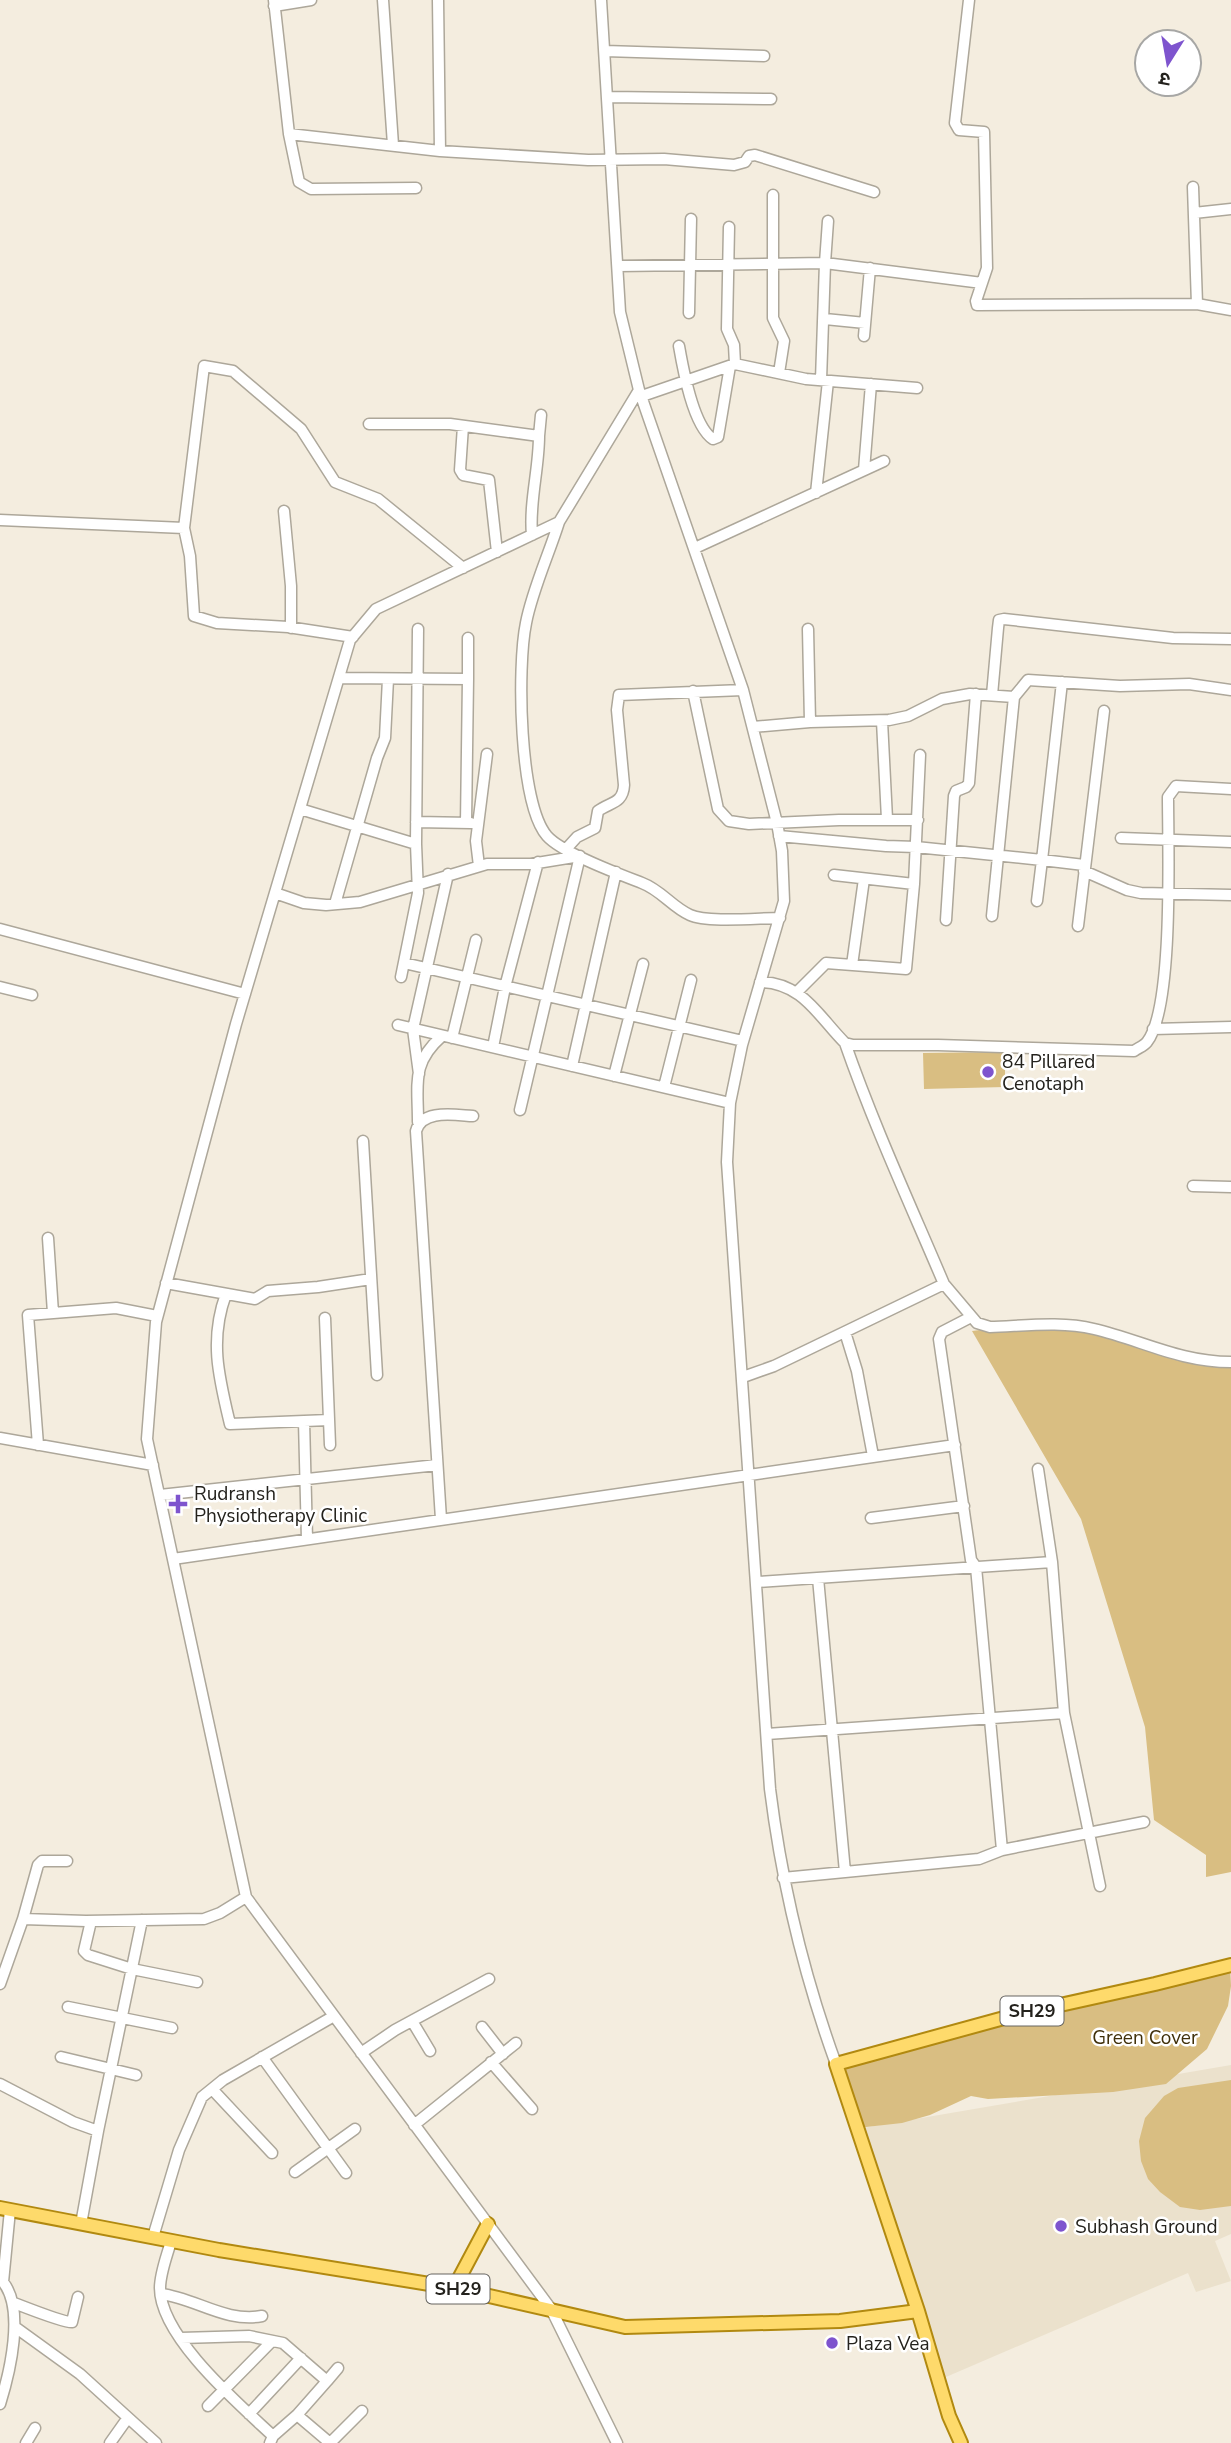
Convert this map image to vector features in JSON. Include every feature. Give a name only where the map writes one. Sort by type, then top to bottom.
[{"type":"main road","name":"SH29","points":[[836,2064],[1015,2015],[1231,1965]]},
{"type":"main road","points":[[836,2064],[918,2311],[949,2416],[961,2443]]},
{"type":"main road","name":"SH29","points":[[5,2209],[315,2267],[454,2288],[625,2327],[763,2325],[918,2311]]},
{"type":"main road","points":[[454,2288],[488,2224]]},
{"type":"street","points":[[311,0],[274,3],[289,134],[299,182],[311,189],[416,188]]},
{"type":"street","points":[[383,0],[393,145]]},
{"type":"street","points":[[438,0],[440,151]]},
{"type":"street","points":[[601,0],[620,312],[640,393],[743,690],[779,836],[784,901],[743,1041],[730,1103],[727,1163],[770,1789],[790,1915],[813,1998],[836,2064]]},
{"type":"street","points":[[969,0],[955,123],[959,130],[985,132],[987,268],[976,303],[983,307],[1073,303],[1196,304],[1231,310]]},
{"type":"street","points":[[605,51],[764,57]]},
{"type":"street","points":[[608,97],[771,99]]},
{"type":"street","points":[[289,134],[440,151],[588,160],[664,159],[734,165],[746,162],[749,156],[755,155],[874,192]]},
{"type":"street","points":[[1193,187],[1196,304]]},
{"type":"street","points":[[774,195],[773,318],[784,341],[779,373]]},
{"type":"street","points":[[1195,213],[1231,209]]},
{"type":"street","points":[[689,313],[691,219]]},
{"type":"street","points":[[816,493],[825,381],[825,263],[828,221]]},
{"type":"street","points":[[680,346],[685,382],[702,425],[713,439],[718,437],[734,345],[727,329],[729,228]]},
{"type":"street","points":[[618,266],[825,263],[982,283]]},
{"type":"street","points":[[864,336],[870,268]]},
{"type":"street","points":[[825,319],[865,323]]},
{"type":"street","points":[[780,918],[706,919],[690,915],[654,887],[580,856],[549,838],[537,822],[527,768],[520,683],[526,623],[559,522],[640,393],[685,382],[732,365],[825,381],[917,388]]},
{"type":"street","points":[[353,637],[291,628],[217,623],[194,616],[190,556],[184,528],[204,366],[233,371],[301,429],[335,482],[378,499],[463,568]]},
{"type":"street","points":[[864,470],[871,384]]},
{"type":"street","points":[[532,535],[533,488],[539,461],[541,415]]},
{"type":"street","points":[[369,424],[463,426],[539,436]]},
{"type":"street","points":[[463,426],[460,470],[463,475],[489,480],[497,552]]},
{"type":"street","points":[[695,548],[884,461]]},
{"type":"street","points":[[284,511],[291,586],[291,628]]},
{"type":"street","points":[[0,520],[184,528]]},
{"type":"street","points":[[559,522],[376,609],[353,637],[245,994],[166,1283],[158,1315],[148,1439],[246,1896],[551,2309],[617,2443]]},
{"type":"street","points":[[992,695],[999,620],[1173,638],[1231,639]]},
{"type":"street","points":[[401,977],[418,883],[418,629]]},
{"type":"street","points":[[808,629],[810,722]]},
{"type":"street","points":[[466,823],[468,638]]},
{"type":"street","points":[[339,678],[468,679]]},
{"type":"street","points":[[335,904],[385,738],[388,679]]},
{"type":"street","points":[[992,916],[1014,697],[1028,680],[1120,686],[1189,684],[1231,690]]},
{"type":"street","points":[[1037,901],[1062,682]]},
{"type":"street","points":[[567,848],[577,837],[595,828],[598,811],[615,804],[622,796],[624,785],[617,697],[630,694],[743,690]]},
{"type":"street","points":[[693,691],[718,809],[723,816],[736,824],[918,820]]},
{"type":"street","points":[[753,727],[882,720],[908,716],[942,699],[976,694],[1014,697]]},
{"type":"street","points":[[946,920],[956,791],[966,787],[971,775],[976,694]]},
{"type":"street","points":[[1077,926],[1104,711]]},
{"type":"street","points":[[882,720],[887,820]]},
{"type":"street","points":[[479,866],[476,841],[487,754]]},
{"type":"street","points":[[796,993],[826,963],[906,969],[914,884],[920,755]]},
{"type":"street","points":[[845,1043],[1134,1051],[1146,1043],[1153,1029],[1166,970],[1168,797],[1176,786],[1231,789]]},
{"type":"street","points":[[300,809],[416,844]]},
{"type":"street","points":[[416,822],[478,823]]},
{"type":"street","points":[[779,836],[887,846],[916,846],[1042,860],[1084,868],[1127,890],[1141,893],[1231,895]]},
{"type":"street","points":[[1121,838],[1231,842]]},
{"type":"street","points":[[275,893],[304,903],[359,902],[487,864],[531,864],[580,856]]},
{"type":"street","points":[[520,1110],[580,856]]},
{"type":"street","points":[[493,1047],[505,987],[538,862]]},
{"type":"street","points":[[572,1066],[616,872]]},
{"type":"street","points":[[440,1519],[416,1131],[419,1074],[413,1029],[448,874]]},
{"type":"street","points":[[834,875],[914,884]]},
{"type":"street","points":[[852,965],[864,878]]},
{"type":"street","points":[[0,929],[245,994]]},
{"type":"street","points":[[419,1074],[425,1053],[447,1037],[467,979],[476,940]]},
{"type":"street","points":[[404,963],[743,1041]]},
{"type":"street","points":[[614,1076],[643,964]]},
{"type":"street","points":[[664,1087],[691,980]]},
{"type":"street","points":[[760,982],[776,982],[808,1001],[845,1043],[890,1160],[944,1284],[977,1323],[990,1326],[1074,1325],[1095,1329],[1149,1348],[1197,1359],[1231,1362]]},
{"type":"street","points":[[0,987],[32,995]]},
{"type":"street","points":[[397,1025],[730,1103]]},
{"type":"street","points":[[1153,1029],[1231,1027]]},
{"type":"street","points":[[418,1122],[423,1118],[438,1115],[473,1116]]},
{"type":"street","points":[[363,1141],[377,1374]]},
{"type":"street","points":[[1193,1186],[1231,1187]]},
{"type":"street","points":[[48,1238],[53,1313]]},
{"type":"street","points":[[166,1283],[255,1299],[268,1291],[371,1279]]},
{"type":"street","points":[[743,1377],[774,1366],[944,1284]]},
{"type":"street","points":[[226,1294],[216,1349],[217,1368],[230,1424],[329,1420]]},
{"type":"street","points":[[38,1445],[28,1315],[116,1308],[158,1315]]},
{"type":"street","points":[[971,1317],[942,1332],[939,1339],[971,1560],[976,1567],[1002,1850]]},
{"type":"street","points":[[325,1318],[330,1444]]},
{"type":"street","points":[[845,1332],[857,1371],[873,1456]]},
{"type":"street","points":[[304,1421],[307,1539]]},
{"type":"street","points":[[0,1438],[153,1465]]},
{"type":"street","points":[[173,1559],[955,1445]]},
{"type":"street","points":[[160,1495],[437,1465]]},
{"type":"street","points":[[1038,1469],[1052,1562],[1065,1713],[1100,1886]]},
{"type":"street","points":[[871,1518],[964,1506]]},
{"type":"street","points":[[757,1582],[1052,1562]]},
{"type":"street","points":[[818,1578],[845,1872]]},
{"type":"street","points":[[767,1734],[1065,1713]]},
{"type":"street","points":[[783,1878],[979,1859],[1002,1850],[1144,1822]]},
{"type":"street","points":[[0,1984],[23,1919],[38,1865],[42,1861],[67,1861]]},
{"type":"street","points":[[23,1919],[204,1919],[220,1913],[246,1896]]},
{"type":"street","points":[[81,2224],[142,1920]]},
{"type":"street","points":[[91,1921],[84,1951],[88,1955],[132,1969],[197,1982]]},
{"type":"street","points":[[361,2053],[412,2021],[489,1979]]},
{"type":"street","points":[[68,2007],[172,2028]]},
{"type":"street","points":[[153,2237],[179,2150],[202,2097],[223,2080],[334,2016]]},
{"type":"street","points":[[412,2021],[430,2051]]},
{"type":"street","points":[[482,2026],[503,2054]]},
{"type":"street","points":[[414,2125],[516,2043]]},
{"type":"street","points":[[61,2057],[136,2075]]},
{"type":"street","points":[[262,2057],[346,2173]]},
{"type":"street","points":[[491,2062],[532,2109]]},
{"type":"street","points":[[0,2084],[73,2122],[98,2131]]},
{"type":"street","points":[[212,2088],[272,2153]]},
{"type":"street","points":[[296,2172],[355,2129]]},
{"type":"street","points":[[0,2404],[15,2328],[11,2291],[3,2282],[5,2209]]},
{"type":"street","points":[[171,2241],[160,2287],[167,2317],[195,2359],[272,2440],[338,2368]]},
{"type":"street","points":[[161,2294],[176,2296],[225,2314],[251,2318],[262,2316]]},
{"type":"street","points":[[14,2303],[54,2316],[66,2323],[72,2322],[78,2297]]},
{"type":"street","points":[[15,2328],[80,2374],[156,2443]]},
{"type":"street","points":[[181,2338],[249,2336],[283,2343],[327,2381]]},
{"type":"street","points":[[208,2406],[272,2341]]},
{"type":"street","points":[[249,2414],[301,2358]]},
{"type":"street","points":[[297,2415],[330,2443],[362,2411]]},
{"type":"street","points":[[110,2443],[127,2419]]},
{"type":"street","points":[[26,2443],[35,2428]]},
{"type":"shaded area","name":"Subhash Ground","points":[[1231,2065],[1231,2234],[1215,2241],[1231,2281],[1196,2292],[1188,2273],[939,2380],[857,2129]]},
{"type":"green space","points":[[1005,1052],[1005,1087],[924,1089],[923,1053]]},
{"type":"green space","points":[[1029,1324],[1086,1327],[1231,1364],[1231,1872],[1206,1877],[1206,1855],[1154,1820],[1145,1727],[1081,1519],[972,1331]]},
{"type":"green space","name":"Green Cover","points":[[1230,1965],[1228,2006],[1207,2049],[1166,2084],[1113,2092],[988,2099],[971,2096],[930,2115],[902,2123],[857,2128],[836,2064]]},
{"type":"green space","points":[[1231,2080],[1231,2206],[1200,2210],[1180,2207],[1148,2179],[1141,2161],[1139,2141],[1145,2118],[1164,2096],[1178,2088]]},
{"type":"place","name":"84 Pillared Cenotaph","points":[[988,1072]]},
{"type":"place","name":"Rudransh Physiotherapy Clinic","points":[[178,1504]]},
{"type":"place","name":"Subhash Ground","points":[[1061,2226]]},
{"type":"place","name":"Plaza Vea","points":[[832,2343]]}]
